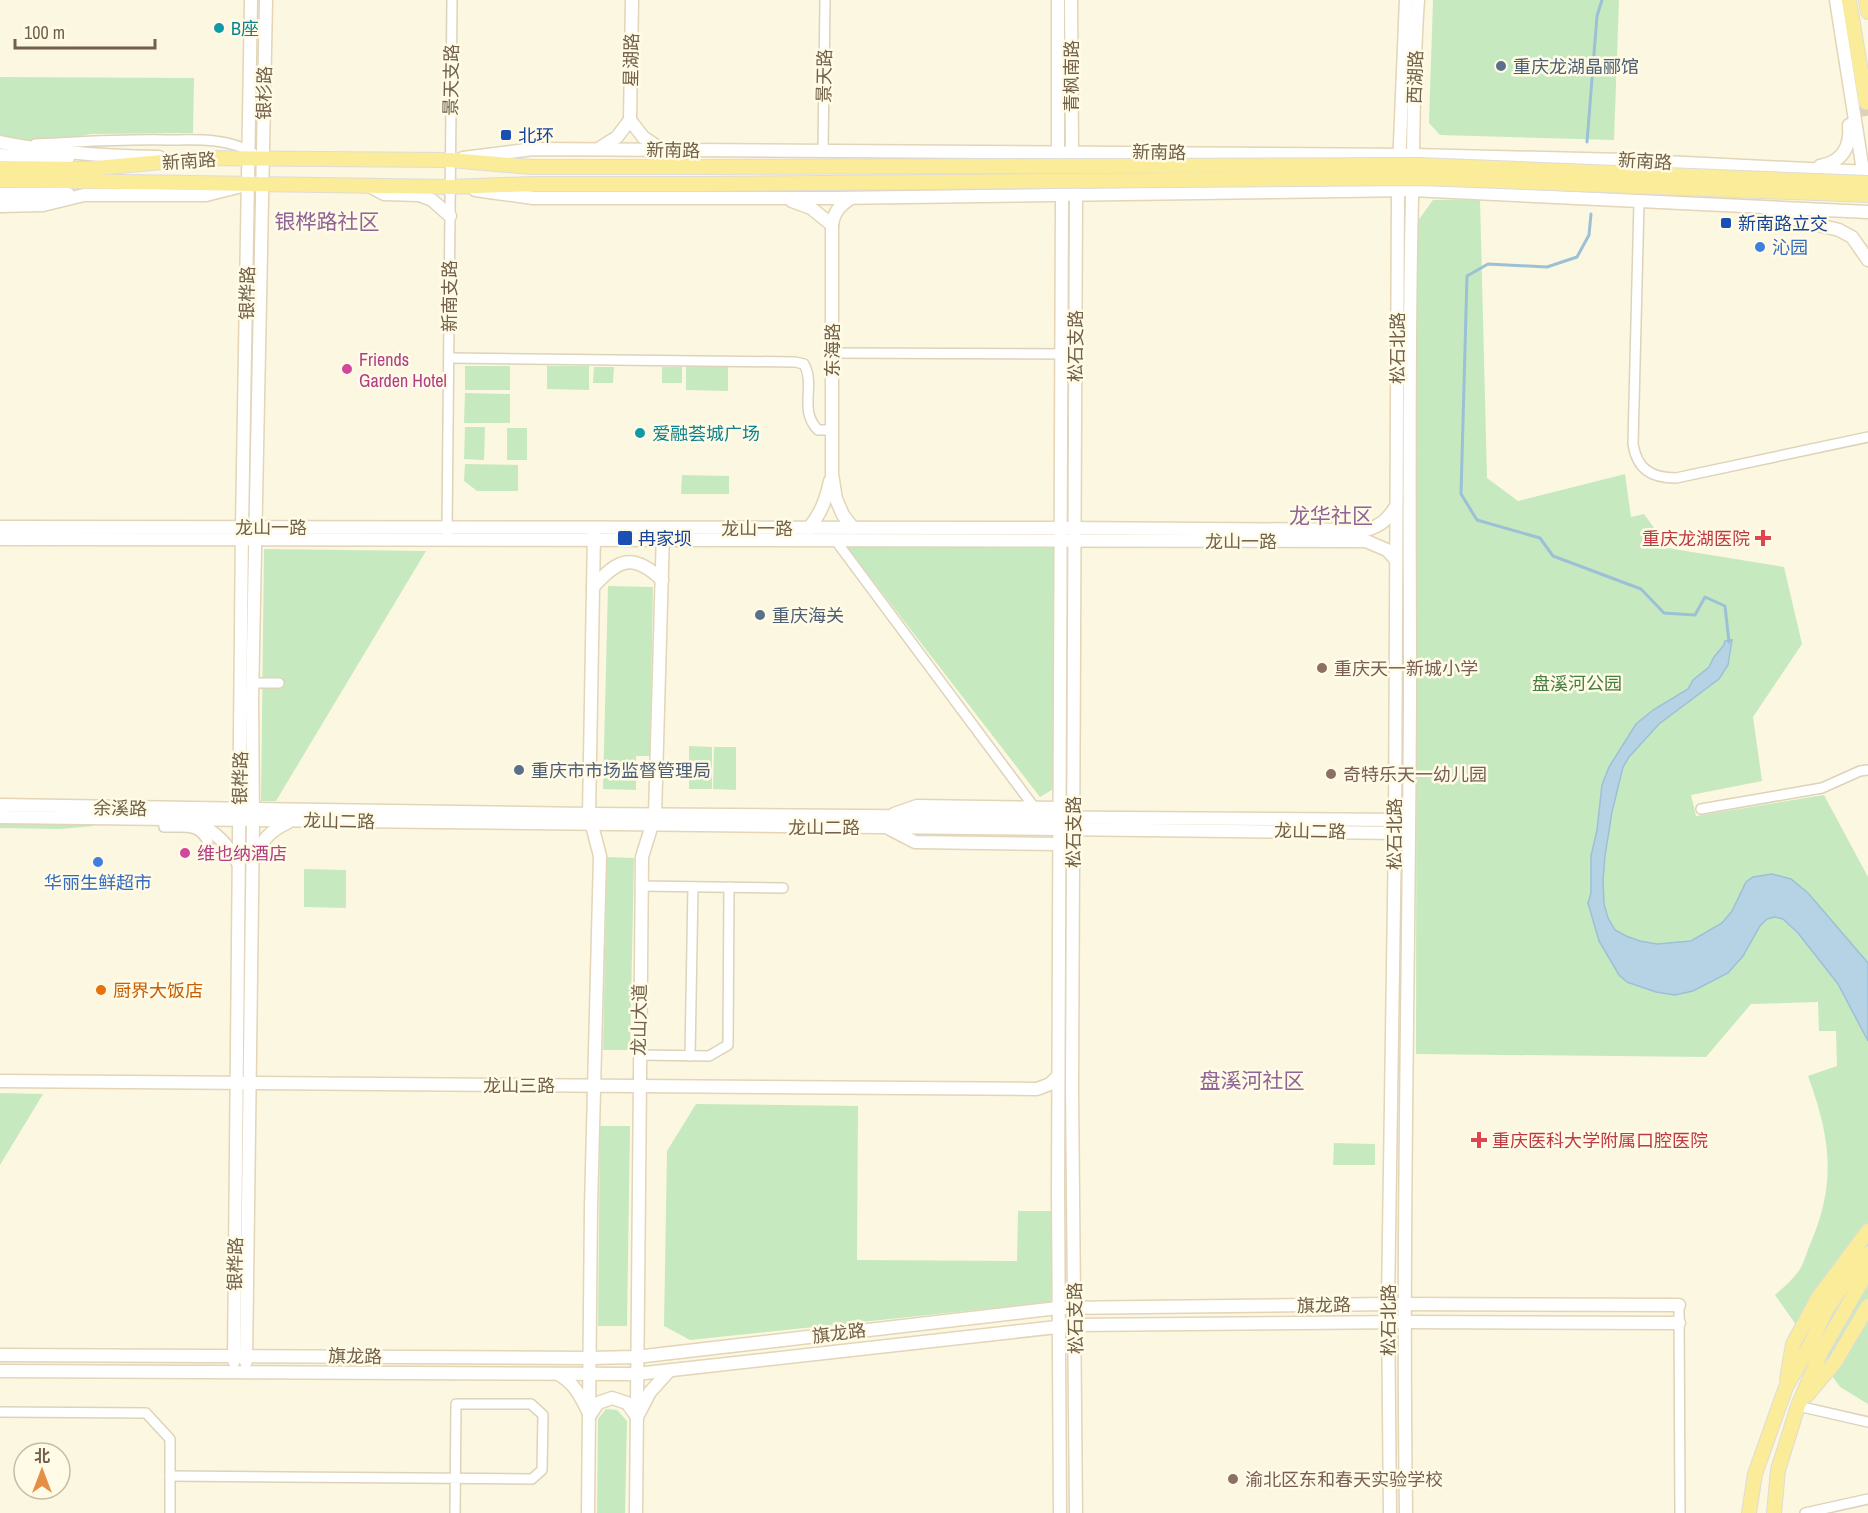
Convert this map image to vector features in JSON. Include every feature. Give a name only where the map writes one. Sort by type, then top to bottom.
[{"type":"main road","name":"银杉路","points":[[251,0],[255,185]]},
{"type":"main road","name":"银杉路","points":[[253,156],[266,0]]},
{"type":"main road","name":"星湖路","points":[[630,120],[632,0]]},
{"type":"main road","name":"青枫南路","points":[[1058,0],[1058,152]]},
{"type":"main road","name":"青枫南路","points":[[1071,0],[1072,152]]},
{"type":"main road","name":"西湖路","points":[[1399,154],[1406,0]]},
{"type":"main road","name":"西湖路","points":[[1413,154],[1418,0]]},
{"type":"main road","points":[[1836,0],[1866,175],[1868,212]]},
{"type":"main road","points":[[1849,0],[1866,102]]},
{"type":"main road","points":[[1866,0],[1868,12]]},
{"type":"main road","points":[[1802,169],[1836,161],[1848,147],[1850,138],[1847,105],[1848,73]]},
{"type":"main road","points":[[597,149],[616,137],[630,120],[643,137],[662,150]]},
{"type":"main road","points":[[1856,120],[1868,127]]},
{"type":"main road","points":[[0,142],[120,157]]},
{"type":"main road","name":"新南路","points":[[450,160],[533,148],[1413,154],[1624,160],[1802,169],[1866,175]]},
{"type":"main road","name":"松石支路","points":[[1058,152],[1062,196],[1060,534],[1072,1089],[1076,1513]]},
{"type":"main road","name":"松石支路","points":[[1060,1513],[1058,1076],[1060,844],[1065,820],[1074,534],[1076,196],[1072,152]]},
{"type":"main road","name":"松石北路","points":[[1390,1513],[1388,1304],[1395,826],[1399,154]]},
{"type":"main road","name":"松石北路","points":[[1406,1513],[1404,1304],[1413,154]]},
{"type":"main road","points":[[0,155],[41,159],[205,158]]},
{"type":"main road","name":"新南路","points":[[0,168],[86,169],[253,156],[450,160],[532,167],[1420,165],[1866,175]]},
{"type":"main road","name":"新南路","points":[[0,180],[450,188],[534,184],[1419,178],[1868,195]]},
{"type":"main road","points":[[0,194],[207,195],[255,185]]},
{"type":"main road","name":"银桦路","points":[[240,1372],[236,1083],[255,185]]},
{"type":"main road","points":[[371,187],[384,194],[420,195],[432,200],[450,216]]},
{"type":"main road","name":"新南路","points":[[450,188],[533,198],[1076,196],[1412,190],[1868,212]]},
{"type":"main road","points":[[0,206],[43,205],[84,195]]},
{"type":"main road","points":[[784,198],[811,208],[832,225],[834,214],[852,197]]},
{"type":"main road","points":[[1755,208],[1839,230],[1852,237],[1868,260]]},
{"type":"main road","name":"东海路","points":[[809,528],[832,499],[832,225]]},
{"type":"main road","points":[[832,499],[853,528]]},
{"type":"main road","name":"龙山一路","points":[[663,535],[809,528],[1060,534],[1366,530],[1387,520],[1396,507]]},
{"type":"main road","name":"龙山一路","points":[[0,527],[249,533],[663,535],[836,541],[1060,534]]},
{"type":"main road","name":"银桦路","points":[[240,1355],[249,1083],[253,815],[249,533]]},
{"type":"main road","name":"龙山一路","points":[[0,539],[249,533]]},
{"type":"main road","points":[[588,1513],[593,1085],[600,856],[590,819],[594,534]]},
{"type":"main road","name":"龙山一路","points":[[1074,534],[1366,541],[1387,550],[1396,560]]},
{"type":"main road","name":"龙山大道","points":[[636,1513],[641,886],[642,857],[653,820],[663,535]]},
{"type":"main road","points":[[593,587],[608,570],[621,562],[636,562],[650,568],[662,580]]},
{"type":"main road","name":"余溪路","points":[[0,805],[240,815]]},
{"type":"main road","points":[[1060,844],[915,842],[886,822],[917,806],[1034,807],[1065,820]]},
{"type":"main road","name":"龙山二路","points":[[240,815],[886,822],[1065,820],[1395,826],[1409,820]]},
{"type":"main road","name":"余溪路","points":[[0,817],[193,820],[240,815]]},
{"type":"main road","name":"龙山二路","points":[[253,815],[293,821],[590,819]]},
{"type":"main road","points":[[193,820],[213,830],[228,846],[239,864]]},
{"type":"main road","points":[[252,864],[259,846],[273,829],[293,821]]},
{"type":"main road","name":"龙山二路","points":[[1395,826],[1409,833]]},
{"type":"main road","points":[[1037,1089],[1050,1084],[1058,1076]]},
{"type":"main road","name":"龙山三路","points":[[0,1081],[1037,1089]]},
{"type":"main road","points":[[1037,1089],[1049,1095],[1058,1105]]},
{"type":"main road","points":[[1749,1513],[1755,1474],[1786,1387],[1793,1344],[1818,1298],[1868,1231]]},
{"type":"main road","points":[[1786,1387],[1807,1351],[1826,1310],[1850,1275],[1868,1254]]},
{"type":"main road","points":[[1774,1513],[1778,1470],[1798,1406],[1821,1352],[1868,1270]]},
{"type":"main road","name":"旗龙路","points":[[0,1355],[636,1357],[1058,1308],[1388,1304],[1679,1305]]},
{"type":"main road","points":[[1798,1406],[1835,1362],[1868,1306]]},
{"type":"main road","points":[[0,1371],[636,1374],[1075,1325],[1388,1322],[1679,1323]]},
{"type":"main road","points":[[590,1415],[598,1403],[612,1398],[627,1403],[637,1417],[650,1392],[669,1371]]},
{"type":"main road","points":[[557,1373],[570,1380],[590,1415]]},
{"type":"street","name":"景天支路","points":[[450,160],[452,0]]},
{"type":"street","name":"景天路","points":[[823,151],[825,0]]},
{"type":"street","points":[[15,145],[125,139],[214,140],[231,144],[253,156]]},
{"type":"street","name":"新南支路","points":[[447,535],[450,160]]},
{"type":"street","points":[[1640,202],[1633,444],[1635,457],[1641,466],[1651,474],[1663,478],[1676,478],[1868,437]]},
{"type":"street","points":[[832,352],[1075,354]]},
{"type":"street","points":[[449,358],[795,362],[804,364],[809,373],[810,422],[818,430],[831,430]]},
{"type":"street","points":[[836,541],[1034,807]]},
{"type":"street","points":[[252,683],[279,683]]},
{"type":"street","points":[[1701,809],[1822,788],[1860,771],[1868,770]]},
{"type":"street","points":[[163,819],[164,827],[195,828],[204,832],[208,842],[204,852]]},
{"type":"street","points":[[641,886],[783,888]]},
{"type":"street","points":[[690,1056],[693,886]]},
{"type":"street","points":[[639,1055],[709,1056],[728,1045],[729,887]]},
{"type":"street","points":[[1679,1305],[1680,1513]]},
{"type":"street","points":[[170,1476],[456,1478],[532,1479],[543,1470],[543,1415],[531,1404],[456,1404],[456,1478],[455,1513]]},
{"type":"street","points":[[1798,1406],[1868,1422]]},
{"type":"street","points":[[0,1412],[146,1413],[170,1439],[170,1513]]},
{"type":"street","points":[[1805,1513],[1868,1499]]},
{"type":"green space","points":[[1433,0],[1619,0],[1614,140],[1440,135],[1429,123]]},
{"type":"green space","points":[[0,77],[194,78],[193,133],[91,134],[59,140],[16,140],[0,137]]},
{"type":"green space","name":"盘溪河公园","points":[[1480,199],[1487,478],[1518,501],[1625,474],[1631,517],[1644,514],[1655,529],[1661,547],[1784,567],[1802,644],[1753,717],[1762,781],[1691,795],[1696,816],[1824,795],[1868,877],[1868,1404],[1840,1387],[1775,1295],[1793,1278],[1802,1265],[1825,1199],[1828,1159],[1816,1098],[1808,1076],[1837,1066],[1836,1031],[1819,1031],[1818,1002],[1751,1004],[1706,1057],[1416,1054],[1417,222],[1433,200]]},
{"type":"green space","points":[[465,366],[510,366],[510,390],[465,390]]},
{"type":"green space","points":[[547,366],[589,366],[589,390],[547,389]]},
{"type":"green space","points":[[686,366],[728,367],[728,391],[686,390]]},
{"type":"green space","points":[[594,367],[614,367],[613,383],[593,383]]},
{"type":"green space","points":[[662,367],[682,367],[682,383],[662,383]]},
{"type":"green space","points":[[465,393],[510,394],[510,423],[464,423]]},
{"type":"green space","points":[[465,427],[485,427],[484,460],[464,459]]},
{"type":"green space","points":[[507,428],[527,428],[527,460],[507,460]]},
{"type":"green space","points":[[465,464],[518,465],[518,491],[477,491],[464,481]]},
{"type":"green space","points":[[682,475],[729,476],[729,494],[681,494]]},
{"type":"green space","points":[[846,546],[1056,546],[1055,788],[1040,797]]},
{"type":"green space","points":[[264,549],[426,551],[276,801],[261,801]]},
{"type":"green space","points":[[608,586],[653,587],[650,756],[636,756],[636,790],[603,789]]},
{"type":"green space","points":[[689,746],[712,747],[712,789],[689,789]]},
{"type":"green space","points":[[714,747],[736,747],[736,790],[713,789]]},
{"type":"green space","points":[[0,823],[93,824],[94,826],[60,829],[0,828]]},
{"type":"green space","points":[[607,857],[634,858],[630,1050],[603,1050]]},
{"type":"green space","points":[[304,869],[346,870],[346,908],[304,907]]},
{"type":"green space","points":[[0,1093],[43,1094],[0,1165]]},
{"type":"green space","points":[[696,1104],[858,1106],[857,1260],[1017,1261],[1018,1211],[1051,1211],[1051,1302],[690,1340],[664,1326],[667,1151]]},
{"type":"green space","points":[[600,1126],[630,1126],[627,1326],[598,1326]]},
{"type":"green space","points":[[1334,1143],[1375,1144],[1375,1165],[1333,1165]]},
{"type":"green space","points":[[606,1409],[617,1410],[627,1421],[625,1513],[597,1513],[598,1419]]},
{"type":"water","points":[[1732,640],[1728,665],[1719,679],[1659,724],[1629,757],[1623,767],[1612,812],[1605,856],[1604,904],[1608,918],[1615,930],[1640,941],[1657,944],[1691,941],[1722,923],[1732,911],[1746,882],[1753,877],[1772,874],[1791,879],[1808,893],[1868,963],[1868,1041],[1838,984],[1798,933],[1783,919],[1775,917],[1767,919],[1760,926],[1743,956],[1728,973],[1693,991],[1675,995],[1656,992],[1627,982],[1619,975],[1599,941],[1588,903],[1591,893],[1591,856],[1597,830],[1602,785],[1609,767],[1636,724],[1653,710],[1688,689],[1693,680],[1709,667],[1725,641]]},
{"type":"waterway","points":[[1587,142],[1597,16],[1602,0]]},
{"type":"waterway","points":[[1591,214],[1589,235],[1577,257],[1547,267],[1488,264],[1467,276],[1461,494],[1477,520],[1540,538],[1553,556],[1641,589],[1664,613],[1695,615],[1705,597],[1725,606],[1729,642]]},
{"type":"tunnel","points":[[1866,102],[1868,116]]},
{"type":"place","name":"B座","points":[[219,28]]},
{"type":"place","name":"重庆龙湖晶郦馆","points":[[1501,66]]},
{"type":"place","name":"北环","points":[[506,135]]},
{"type":"place","name":"新南路立交","points":[[1726,223]]},
{"type":"place","name":"沁园","points":[[1760,247]]},
{"type":"place","name":"Friends Garden Hotel","points":[[347,369]]},
{"type":"place","name":"爱融荟城广场","points":[[640,433]]},
{"type":"place","name":"冉家坝","points":[[625,538]]},
{"type":"place","name":"重庆龙湖医院","points":[[1763,538]]},
{"type":"place","name":"重庆海关","points":[[760,615]]},
{"type":"place","name":"重庆天一新城小学","points":[[1322,668]]},
{"type":"place","name":"重庆市市场监督管理局","points":[[519,770]]},
{"type":"place","name":"奇特乐天一幼儿园","points":[[1331,774]]},
{"type":"place","name":"维也纳酒店","points":[[185,853]]},
{"type":"place","name":"华丽生鲜超市","points":[[98,862]]},
{"type":"place","name":"厨界大饭店","points":[[101,990]]},
{"type":"place","name":"重庆医科大学附属口腔医院","points":[[1479,1140]]},
{"type":"place","name":"渝北区东和春天实验学校","points":[[1233,1479]]},
{"type":"district","name":"银桦路社区","points":[[327,221]]},
{"type":"district","name":"龙华社区","points":[[1331,515]]},
{"type":"district","name":"盘溪河社区","points":[[1252,1080]]}]
